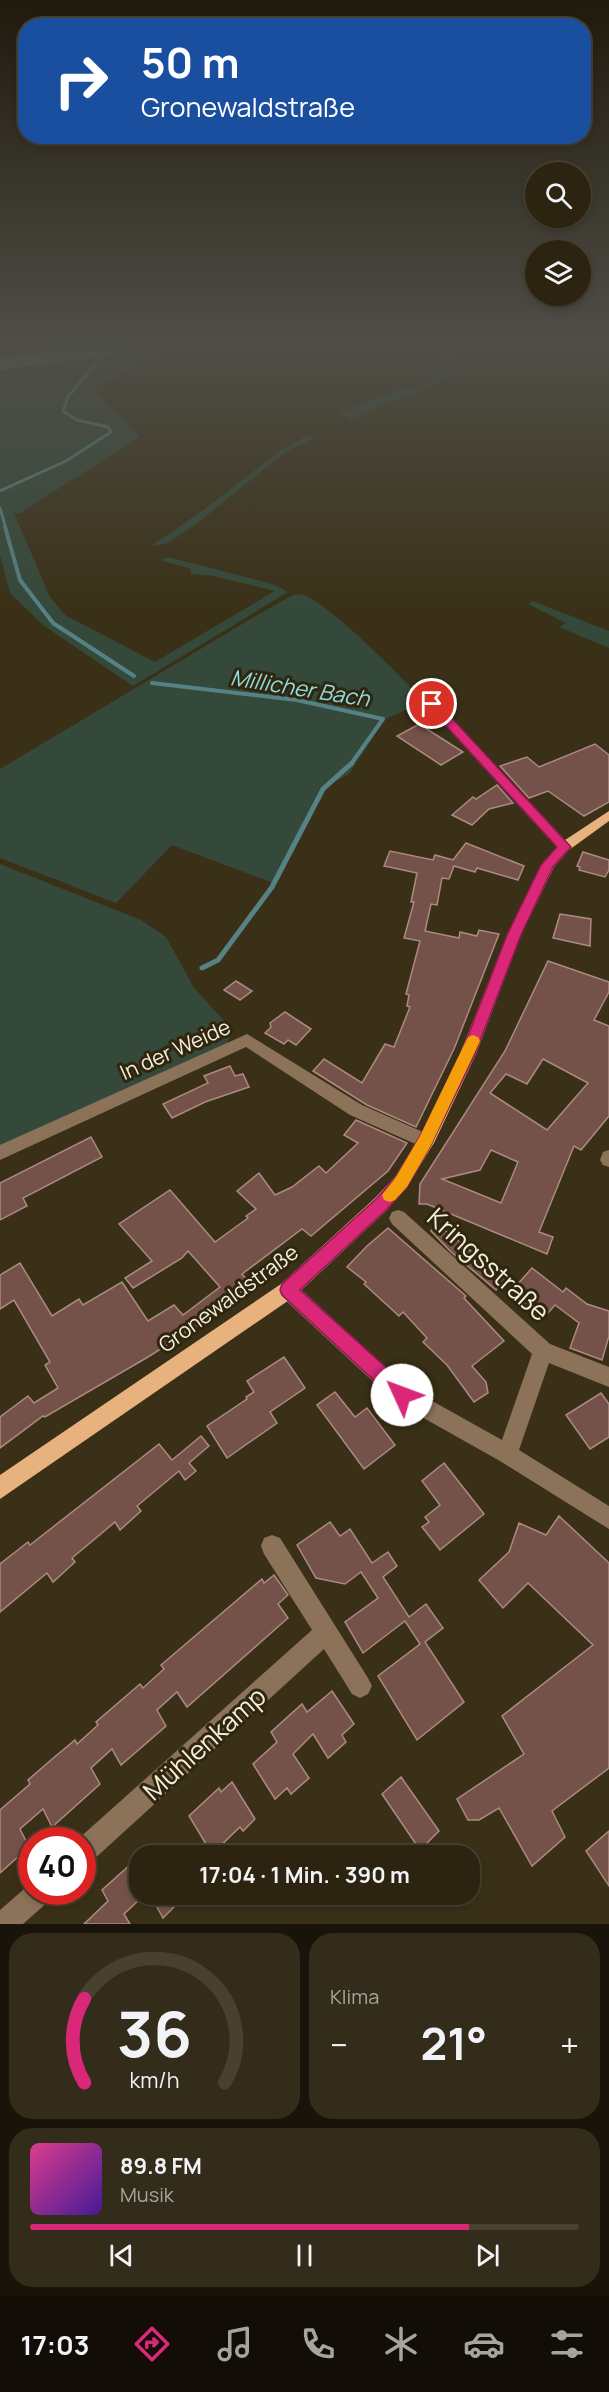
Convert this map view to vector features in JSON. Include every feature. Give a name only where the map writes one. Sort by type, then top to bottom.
[{"type":"main road","name":"Gronewaldstraße","points":[[0,1488],[288,1290],[381,1204],[401,1182],[426,1141],[468,1054],[514,935],[548,865],[564,847],[609,815]]},
{"type":"street","points":[[432,704],[564,847]]},
{"type":"street","name":"In der Weide","points":[[0,1153],[247,1041],[356,1110],[426,1141]]},
{"type":"street","name":"Kringsstraße","points":[[398,1218],[531,1337],[543,1351],[609,1377]]},
{"type":"street","points":[[288,1290],[402,1395],[507,1454],[609,1518]]},
{"type":"street","name":"Kringsstraße","points":[[507,1454],[543,1351]]},
{"type":"street","points":[[273,1546],[360,1686]]},
{"type":"street","name":"Mühlenkamp","points":[[96,1840],[326,1632]]},
{"type":"street","points":[[4,1924],[25,1905]]},
{"type":"green space","points":[[0,432],[135,432],[140,437],[20,513],[14,513],[50,597],[65,615],[155,662],[275,591],[214,576],[191,574],[191,569],[160,560],[168,557],[272,584],[288,592],[133,686],[43,625],[10,593],[0,555]]},
{"type":"green space","points":[[306,436],[315,438],[278,458],[195,525],[168,543],[150,547],[206,508],[282,449]]},
{"type":"green space","points":[[300,594],[327,609],[345,624],[425,702],[385,719],[349,774],[319,790],[273,883],[172,845],[116,903],[0,858],[0,769],[254,617],[293,595]]},
{"type":"green space","points":[[533,601],[609,631],[609,648],[559,627],[566,623],[528,604]]},
{"type":"green space","points":[[0,864],[141,920],[166,937],[194,988],[233,1032],[226,1044],[0,1149]]},
{"type":"building","points":[[419,724],[463,752],[441,765],[397,736]]},
{"type":"building","points":[[595,744],[609,755],[609,802],[584,816],[548,791],[529,798],[500,766],[527,757],[539,767]]},
{"type":"building","points":[[497,785],[513,803],[489,809],[472,825],[452,815],[473,797],[476,799]]},
{"type":"building","points":[[466,843],[524,866],[518,880],[477,868],[475,872],[454,866],[449,879],[442,878],[437,905],[431,904],[425,931],[459,938],[460,932],[477,936],[479,930],[499,934],[454,1049],[416,1127],[367,1105],[313,1071],[324,1059],[362,1083],[385,1044],[394,1047],[410,1007],[407,1006],[409,995],[406,994],[420,941],[404,938],[414,902],[411,902],[417,873],[384,866],[390,851],[433,860],[435,855],[453,860]]},
{"type":"building","points":[[583,852],[609,860],[609,870],[605,877],[579,870],[580,867],[577,866]]},
{"type":"building","points":[[560,914],[591,919],[590,946],[553,938]]},
{"type":"building","points":[[548,961],[609,982],[609,992],[594,1020],[609,1026],[609,1116],[581,1150],[574,1146],[539,1232],[553,1237],[547,1254],[427,1204],[419,1204],[420,1184],[505,1051]],"holes":[[[543,1059],[588,1083],[547,1130],[490,1093],[506,1074],[527,1084]],[[491,1150],[518,1162],[501,1203],[442,1179],[480,1170]]]},
{"type":"building","points":[[236,981],[252,991],[240,1000],[224,990]]},
{"type":"building","points":[[285,1012],[311,1029],[296,1045],[288,1040],[284,1044],[265,1033],[271,1027],[270,1023]]},
{"type":"building","points":[[230,1066],[235,1076],[243,1074],[249,1087],[205,1102],[172,1118],[163,1104],[208,1083],[204,1076]]},
{"type":"building","points":[[356,1120],[407,1143],[388,1171],[311,1236],[302,1229],[242,1274],[251,1284],[208,1319],[148,1357],[45,1417],[43,1416],[0,1448],[0,1417],[28,1396],[34,1403],[58,1388],[45,1365],[50,1362],[14,1300],[0,1309],[0,1275],[20,1263],[52,1316],[79,1299],[83,1305],[122,1282],[148,1321],[174,1305],[183,1315],[220,1287],[188,1251],[182,1258],[133,1288],[125,1278],[152,1261],[119,1224],[170,1190],[215,1242],[248,1218],[246,1216],[256,1209],[237,1191],[259,1173],[275,1195],[292,1187],[319,1166],[326,1173],[358,1143],[344,1135]]},
{"type":"building","points":[[91,1137],[102,1157],[23,1198],[27,1206],[0,1220],[0,1183]]},
{"type":"building","points":[[437,1224],[506,1279],[496,1290],[451,1252],[431,1231]]},
{"type":"building","points":[[388,1228],[466,1296],[464,1298],[504,1341],[472,1366],[486,1382],[488,1393],[474,1402],[447,1365],[423,1342],[427,1338],[403,1312],[399,1316],[364,1284],[366,1282],[347,1267]]},
{"type":"building","points":[[532,1268],[563,1292],[566,1288],[587,1304],[609,1311],[609,1336],[602,1360],[570,1348],[579,1323],[555,1305],[541,1321],[508,1295]]},
{"type":"building","points":[[284,1357],[305,1388],[270,1412],[277,1423],[227,1458],[207,1426],[254,1392],[247,1381]]},
{"type":"building","points":[[335,1392],[355,1417],[367,1408],[395,1445],[364,1469],[317,1405]]},
{"type":"building","points":[[601,1393],[609,1404],[609,1437],[590,1449],[566,1415]]},
{"type":"building","points":[[201,1436],[209,1446],[189,1463],[196,1471],[185,1480],[179,1471],[137,1506],[141,1511],[120,1530],[115,1522],[72,1558],[75,1562],[53,1582],[47,1573],[0,1612],[0,1564],[28,1542],[30,1545],[159,1444],[172,1460]]},
{"type":"building","points":[[444,1463],[484,1514],[440,1550],[422,1527],[429,1522],[425,1517],[440,1505],[422,1481]]},
{"type":"building","points":[[559,1516],[609,1563],[609,1768],[552,1811],[565,1837],[532,1866],[499,1808],[479,1820],[468,1820],[457,1799],[524,1754],[502,1716],[593,1645],[528,1583],[503,1608],[479,1580],[509,1552],[519,1523],[546,1535]]},
{"type":"building","points":[[330,1522],[340,1536],[350,1529],[372,1563],[388,1552],[397,1566],[383,1577],[409,1617],[426,1604],[443,1628],[425,1642],[464,1702],[417,1740],[378,1676],[420,1644],[405,1621],[363,1653],[345,1622],[378,1598],[361,1572],[345,1584],[316,1578],[297,1545]]},
{"type":"building","points":[[274,1575],[288,1595],[278,1604],[288,1618],[187,1707],[177,1692],[157,1710],[166,1726],[121,1765],[112,1749],[91,1768],[100,1784],[52,1827],[43,1809],[22,1827],[18,1827],[18,1857],[0,1873],[0,1810],[30,1784],[28,1780],[75,1740],[77,1744],[98,1725],[96,1722],[140,1684],[143,1688],[164,1669],[161,1665],[262,1579],[264,1583]]},
{"type":"building","points":[[332,1691],[354,1724],[342,1735],[346,1742],[328,1758],[313,1734],[293,1754],[309,1778],[291,1794],[287,1788],[275,1799],[253,1764],[277,1742],[271,1732],[302,1704],[307,1712]]},
{"type":"building","points":[[401,1777],[439,1831],[425,1845],[417,1845],[382,1794]]},
{"type":"building","points":[[232,1782],[255,1819],[243,1831],[240,1827],[221,1845],[207,1845],[189,1816],[219,1788],[221,1792]]},
{"type":"building","points":[[609,1831],[609,1886],[586,1851]]},
{"type":"building","points":[[129,1866],[129,1905],[134,1905],[124,1914],[130,1924],[84,1924],[108,1901],[102,1890]]},
{"type":"building","points":[[156,1905],[176,1905],[163,1918]]},
{"type":"waterway","name":"Millicher Bach","points":[[0,491],[66,461],[111,432]]},
{"type":"waterway","name":"Millicher Bach","points":[[0,508],[6,529]]},
{"type":"waterway","name":"Millicher Bach","points":[[5,527],[20,580],[53,623],[134,676]]},
{"type":"waterway","name":"Millicher Bach","points":[[152,683],[297,700],[383,719],[351,764]]},
{"type":"waterway","name":"Millicher Bach","points":[[202,968],[218,960],[272,887],[323,789],[351,764]]},
{"type":"slow traffic","points":[[390,1195],[401,1182],[426,1141],[473,1041]]},
{"type":"route","points":[[402,1395],[288,1290],[381,1204],[401,1182],[426,1141],[468,1054],[514,935],[548,865],[564,847],[432,704]]}]
